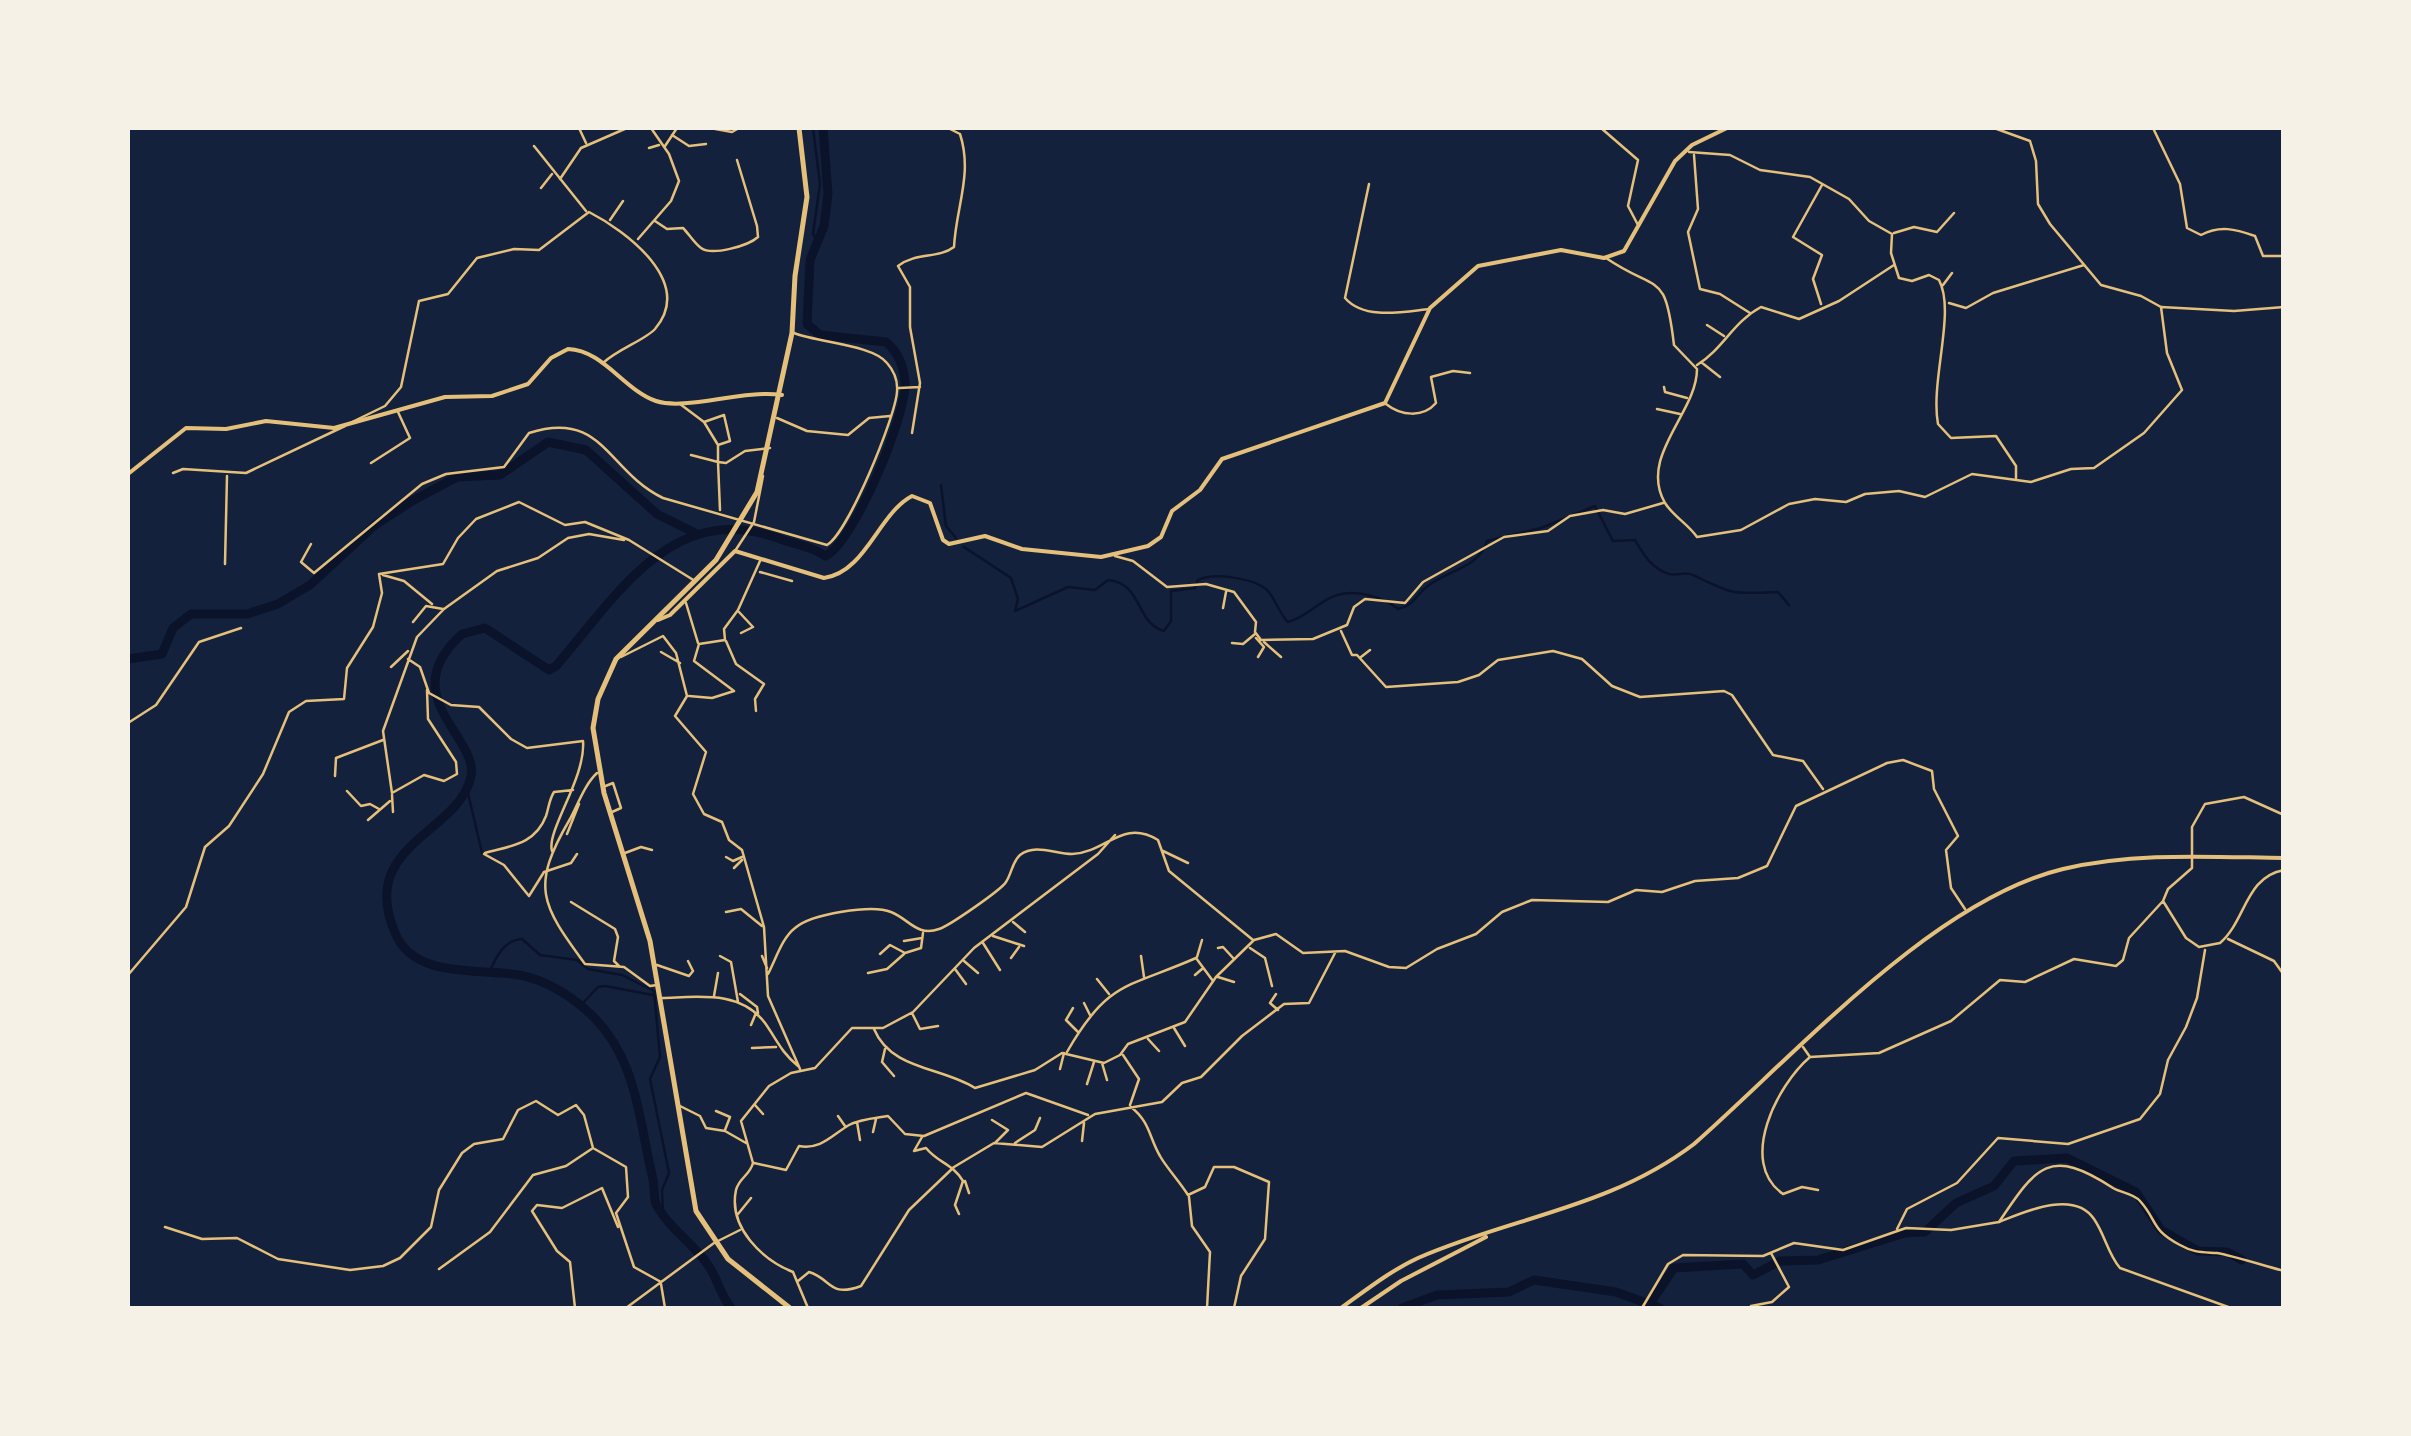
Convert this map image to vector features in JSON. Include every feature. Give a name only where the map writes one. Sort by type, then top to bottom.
[{"type":"highway","points":[[790,1308],[741,1271],[714,1243],[693,1201],[654,964],[602,787],[594,715],[616,659],[726,548],[744,520],[763,474],[792,333],[795,276],[807,197],[800,128]]},
{"type":"main road","points":[[655,618],[664,620],[736,549],[761,560],[831,577],[865,549],[898,505],[916,496],[930,503],[942,540],[949,544],[985,536],[1049,554],[1114,555],[1159,539],[1172,511],[1200,490],[1222,459],[1385,402],[1430,308],[1486,262],[1560,250],[1604,258],[1624,251],[1670,168],[1685,150],[1727,128]]},
{"type":"main road","points":[[128,474],[186,428],[226,429],[266,421],[347,426],[445,396],[484,398],[523,387],[555,354],[568,349],[582,350],[646,396],[679,403],[738,393],[782,395]]},
{"type":"main road","points":[[1341,1308],[1415,1260],[1600,1198],[1649,1175],[1694,1144],[1909,952],[1966,910],[2001,891],[2061,869],[2107,860],[2192,856],[2284,858]]},
{"type":"main road","points":[[1361,1308],[1401,1281],[1495,1233]]},
{"type":"street","points":[[579,128],[586,145]]},
{"type":"street","points":[[560,179],[574,154],[627,128]]},
{"type":"street","points":[[636,240],[675,196],[679,181],[651,128]]},
{"type":"street","points":[[649,148],[662,146],[677,128]]},
{"type":"street","points":[[710,128],[732,132],[739,128]]},
{"type":"street","points":[[912,433],[920,387],[910,327],[910,286],[898,266],[914,256],[945,253],[954,246],[954,223],[968,162],[960,134],[948,128]]},
{"type":"street","points":[[1601,128],[1638,160],[1628,206],[1639,226]]},
{"type":"street","points":[[1994,128],[2030,141],[2036,161],[2038,204],[2108,290],[2133,293],[2162,307],[2234,311],[2284,307]]},
{"type":"street","points":[[2153,128],[2180,184],[2187,228],[2201,235],[2210,230],[2234,229],[2255,236],[2264,256],[2284,256]]},
{"type":"street","points":[[672,135],[689,146],[706,144]]},
{"type":"street","points":[[534,146],[586,213],[610,221],[636,240],[666,286],[666,311],[652,332],[625,344],[602,364]]},
{"type":"street","points":[[1685,150],[1730,155],[1752,168],[1796,172],[1824,184],[1892,234],[1894,265],[1905,281],[1929,275],[1942,286],[1948,302],[1936,362],[1938,424],[1951,438],[1996,436],[2016,466],[2016,479]]},
{"type":"street","points":[[1694,153],[1698,209],[1688,232],[1696,280],[1700,289],[1720,294],[1750,313]]},
{"type":"street","points":[[655,221],[667,229],[683,228],[702,249],[713,253],[752,243],[758,237],[757,226],[737,160]]},
{"type":"street","points":[[541,188],[553,173]]},
{"type":"street","points":[[1369,184],[1344,298],[1352,307],[1371,311],[1430,308]]},
{"type":"street","points":[[1822,305],[1813,278],[1821,262],[1820,250],[1793,237],[1824,184]]},
{"type":"street","points":[[610,221],[623,201]]},
{"type":"street","points":[[174,473],[246,473],[385,406],[401,387],[419,301],[448,294],[477,258],[514,249],[539,250],[586,213]]},
{"type":"street","points":[[1892,234],[1914,227],[1937,232],[1954,213]]},
{"type":"street","points":[[1604,258],[1657,286],[1672,315],[1674,345],[1696,366],[1697,377],[1663,454],[1664,502],[1697,537],[1742,530],[1789,504],[1815,499],[1846,502],[1865,494],[1899,491],[1925,497],[1972,474],[2031,482],[2055,473],[2094,468],[2135,441],[2174,401],[2182,383],[2169,360],[2162,307]]},
{"type":"street","points":[[1696,366],[1740,318],[1768,306],[1799,319],[1822,305],[1839,301],[1894,265]]},
{"type":"street","points":[[1948,302],[1966,308],[1993,293],[2084,265]]},
{"type":"street","points":[[1942,286],[1952,273]]},
{"type":"street","points":[[1707,325],[1726,337]]},
{"type":"street","points":[[311,544],[301,562],[314,573],[422,484],[446,474],[504,467],[529,433],[548,427],[588,432],[643,489],[663,498],[818,544],[835,540],[890,416],[898,388],[886,361],[866,348],[828,345],[792,333]]},
{"type":"street","points":[[1702,362],[1720,377]]},
{"type":"street","points":[[1385,402],[1394,410],[1422,413],[1436,403],[1431,378],[1454,371],[1470,373]]},
{"type":"street","points":[[1708,378],[1714,371]]},
{"type":"street","points":[[898,388],[920,387]]},
{"type":"street","points":[[1664,387],[1665,392],[1688,399]]},
{"type":"street","points":[[679,403],[704,422],[718,444],[720,512]]},
{"type":"street","points":[[1657,408],[1682,414]]},
{"type":"street","points":[[370,463],[410,438],[397,410]]},
{"type":"street","points":[[704,422],[724,415],[730,441],[718,444]]},
{"type":"street","points":[[776,418],[807,432],[848,436],[869,418],[890,416]]},
{"type":"street","points":[[692,455],[726,463],[745,451],[770,448]]},
{"type":"street","points":[[224,564],[226,473]]},
{"type":"street","points":[[736,549],[753,523],[763,474]]},
{"type":"street","points":[[379,574],[444,564],[458,538],[476,519],[519,502],[564,525],[585,522],[629,540],[696,581]]},
{"type":"street","points":[[1261,640],[1313,639],[1340,630],[1359,602],[1371,598],[1405,603],[1424,582],[1504,537],[1548,532],[1570,516],[1603,510],[1625,514],[1664,502]]},
{"type":"street","points":[[391,667],[444,609],[479,581],[538,558],[568,538],[589,534],[629,540]]},
{"type":"street","points":[[1114,555],[1133,561],[1167,587],[1196,584],[1240,596],[1256,622],[1256,634],[1264,647],[1258,657]]},
{"type":"street","points":[[756,711],[755,699],[764,684],[736,664],[724,629],[738,611],[761,560]]},
{"type":"street","points":[[757,570],[792,581]]},
{"type":"street","points":[[379,574],[404,581],[444,609]]},
{"type":"street","points":[[128,975],[186,907],[205,847],[230,826],[263,774],[289,712],[306,701],[344,700],[347,668],[373,627],[382,593],[379,574]]},
{"type":"street","points":[[1223,608],[1226,592]]},
{"type":"street","points":[[685,602],[691,609],[699,644],[694,661],[734,691],[712,698],[702,693],[687,696]]},
{"type":"street","points":[[413,622],[432,604]]},
{"type":"street","points":[[738,611],[753,627],[741,633]]},
{"type":"street","points":[[128,723],[156,706],[199,642],[241,628]]},
{"type":"street","points":[[1340,630],[1349,640],[1352,655],[1360,658],[1382,686],[1392,688],[1458,682],[1479,674],[1498,660],[1554,651],[1582,659],[1615,688],[1640,697],[1724,691],[1732,695],[1773,755],[1803,761],[1824,790]]},
{"type":"street","points":[[1256,634],[1279,656],[1272,664]]},
{"type":"street","points":[[1232,643],[1243,644],[1256,634]]},
{"type":"street","points":[[616,659],[663,636],[680,663],[687,696],[675,716],[706,752],[693,794],[704,814],[722,822],[729,840],[744,858],[764,928],[774,1012],[800,1069]]},
{"type":"street","points":[[1279,639],[1284,644]]},
{"type":"street","points":[[699,644],[725,640]]},
{"type":"street","points":[[393,812],[384,740],[386,716],[410,650]]},
{"type":"street","points":[[1360,658],[1370,650]]},
{"type":"street","points":[[661,652],[680,663]]},
{"type":"street","points":[[392,793],[424,775],[444,781],[457,774],[456,762],[428,720],[428,692],[420,668],[407,658]]},
{"type":"street","points":[[428,692],[443,700],[480,707],[511,739],[532,750],[584,742],[584,759],[552,836],[552,851]]},
{"type":"street","points":[[335,776],[336,758],[384,740]]},
{"type":"street","points":[[874,1029],[885,1049],[920,1068],[958,1076],[975,1088],[1035,1070],[1065,1053],[1102,1063],[1121,1053],[1128,1044],[1190,1018],[1215,978],[1254,940],[1276,934],[1303,954],[1336,951],[1406,968],[1476,934],[1502,912],[1532,900],[1596,903],[1636,890],[1662,892],[1695,881],[1738,878],[1767,866],[1796,806],[1824,790],[1858,780],[1886,763],[1902,760],[1932,771],[1934,789],[1958,836],[1946,850],[1951,888],[1966,910]]},
{"type":"street","points":[[574,790],[554,792],[545,818],[530,838],[505,852],[484,854],[504,865],[524,895],[533,893],[552,851],[599,772]]},
{"type":"street","points":[[602,787],[613,783],[621,808],[610,812]]},
{"type":"street","points":[[347,790],[362,806],[370,804],[379,809]]},
{"type":"street","points":[[1818,1190],[1802,1187],[1783,1194],[1773,1186],[1764,1164],[1765,1131],[1772,1112],[1794,1072],[1810,1057],[1872,1056],[1951,1021],[2000,980],[2026,982],[2074,959],[2116,966],[2123,960],[2129,938],[2163,901],[2168,889],[2190,872],[2192,827],[2205,804],[2244,797],[2284,814]]},
{"type":"street","points":[[368,820],[390,801]]},
{"type":"street","points":[[567,834],[578,816],[579,803]]},
{"type":"street","points":[[904,941],[957,923],[970,906],[1000,890],[1016,858],[1027,850],[1080,853],[1115,835],[1135,831],[1148,834],[1164,851],[1188,863]]},
{"type":"street","points":[[753,1163],[741,1120],[780,1078],[800,1069],[815,1068],[852,1028],[874,1029],[912,1013],[982,942],[1115,835]]},
{"type":"street","points":[[623,854],[641,847],[652,850]]},
{"type":"street","points":[[1164,851],[1169,871],[1179,882],[1254,940]]},
{"type":"street","points":[[544,872],[571,863],[577,854]]},
{"type":"street","points":[[726,857],[733,862],[744,858]]},
{"type":"street","points":[[734,868],[744,858]]},
{"type":"street","points":[[2205,948],[2226,938],[2255,887],[2270,873],[2284,870]]},
{"type":"street","points":[[544,872],[548,903],[567,946],[585,964],[620,967]]},
{"type":"street","points":[[2163,901],[2186,938],[2205,948]]},
{"type":"street","points":[[571,902],[615,929],[618,937],[614,961],[620,967],[650,986],[658,984]]},
{"type":"street","points":[[768,972],[792,930],[860,907],[895,912],[923,934]]},
{"type":"street","points":[[726,912],[741,909],[764,928]]},
{"type":"street","points":[[1012,921],[1025,932]]},
{"type":"street","points":[[868,973],[887,969],[905,953],[922,948],[923,934]]},
{"type":"street","points":[[992,936],[1022,946],[1011,958]]},
{"type":"street","points":[[2226,938],[2274,960],[2284,975]]},
{"type":"street","points":[[1196,958],[1202,940]]},
{"type":"street","points":[[982,942],[1000,970]]},
{"type":"street","points":[[880,954],[890,946],[905,953]]},
{"type":"street","points":[[1218,948],[1223,947],[1235,960]]},
{"type":"street","points":[[1247,947],[1265,958],[1272,986]]},
{"type":"street","points":[[1897,1231],[1907,1209],[1956,1183],[1998,1138],[2068,1144],[2140,1119],[2160,1094],[2168,1060],[2186,1027],[2197,998],[2205,948]]},
{"type":"street","points":[[994,1143],[1053,1144],[1090,1116],[1162,1102],[1182,1083],[1201,1077],[1242,1036],[1288,1003],[1310,1002],[1336,951]]},
{"type":"street","points":[[720,956],[731,962],[734,994],[739,1003]]},
{"type":"street","points":[[762,956],[768,972]]},
{"type":"street","points":[[1141,956],[1144,978]]},
{"type":"street","points":[[1196,958],[1215,978],[1234,982]]},
{"type":"street","points":[[1060,1069],[1079,1032],[1110,995],[1196,958]]},
{"type":"street","points":[[963,960],[978,974]]},
{"type":"street","points":[[654,964],[689,976],[693,971],[688,961]]},
{"type":"street","points":[[954,968],[966,984]]},
{"type":"street","points":[[1195,974],[1203,968]]},
{"type":"street","points":[[714,997],[718,973]]},
{"type":"street","points":[[1097,979],[1110,995]]},
{"type":"street","points":[[740,994],[757,1007],[751,1025]]},
{"type":"street","points":[[1276,994],[1270,1003],[1279,1010]]},
{"type":"street","points":[[660,998],[714,997],[739,1003],[756,1014],[778,1047],[800,1069]]},
{"type":"street","points":[[1084,1003],[1091,1016]]},
{"type":"street","points":[[1074,1008],[1066,1020],[1079,1032]]},
{"type":"street","points":[[917,1009],[925,1015]]},
{"type":"street","points":[[912,1013],[920,1029],[938,1026]]},
{"type":"street","points":[[1173,1028],[1185,1046]]},
{"type":"street","points":[[1147,1037],[1155,1051],[1160,1051]]},
{"type":"street","points":[[752,1048],[778,1047]]},
{"type":"street","points":[[1803,1047],[1810,1057]]},
{"type":"street","points":[[876,1067],[882,1062],[885,1049]]},
{"type":"street","points":[[1121,1053],[1139,1079],[1130,1106]]},
{"type":"street","points":[[1087,1084],[1094,1060]]},
{"type":"street","points":[[882,1062],[894,1076]]},
{"type":"street","points":[[1102,1063],[1107,1080]]},
{"type":"street","points":[[753,1163],[786,1170],[794,1148],[836,1138],[846,1127],[877,1118],[893,1117],[906,1134],[922,1136],[1026,1093],[1090,1116]]},
{"type":"street","points":[[165,1227],[202,1239],[237,1238],[278,1259],[350,1270],[384,1266],[400,1258],[431,1227],[439,1190],[462,1153],[474,1144],[503,1139],[526,1103],[542,1103],[558,1115],[576,1105],[584,1115],[593,1148],[626,1168],[628,1197],[616,1212],[634,1267],[661,1282]]},
{"type":"street","points":[[677,1104],[700,1116],[706,1128],[725,1131],[747,1143]]},
{"type":"street","points":[[754,1104],[760,1113]]},
{"type":"street","points":[[1130,1106],[1146,1120],[1159,1156],[1176,1172],[1188,1195],[1192,1226],[1210,1252],[1208,1308]]},
{"type":"street","points":[[716,1112],[730,1117],[725,1131]]},
{"type":"street","points":[[838,1116],[846,1127]]},
{"type":"street","points":[[874,1132],[877,1118]]},
{"type":"street","points":[[1014,1144],[1036,1130],[1040,1118]]},
{"type":"street","points":[[796,1282],[809,1272],[830,1288],[849,1290],[861,1286],[909,1210],[954,1168],[1008,1130],[992,1120]]},
{"type":"street","points":[[1082,1141],[1084,1120]]},
{"type":"street","points":[[857,1122],[860,1140]]},
{"type":"street","points":[[922,1136],[914,1151],[926,1148],[934,1160],[954,1168],[969,1194]]},
{"type":"street","points":[[440,1269],[490,1232],[532,1175],[566,1166],[593,1148]]},
{"type":"street","points":[[753,1163],[738,1183],[737,1215],[760,1252],[775,1266],[793,1272],[808,1308]]},
{"type":"street","points":[[1188,1195],[1205,1187],[1214,1167],[1224,1165],[1270,1182],[1265,1238],[1241,1276],[1234,1308]]},
{"type":"street","points":[[1998,1222],[2030,1176],[2062,1165],[2076,1166],[2092,1171],[2115,1190],[2136,1198],[2156,1230],[2182,1246],[2200,1254],[2216,1253],[2284,1271]]},
{"type":"street","points":[[959,1214],[956,1205],[963,1180]]},
{"type":"street","points":[[575,1308],[570,1262],[556,1251],[532,1211],[536,1206],[562,1208],[602,1188],[622,1232]]},
{"type":"street","points":[[745,1209],[751,1198]]},
{"type":"street","points":[[737,1215],[751,1207]]},
{"type":"street","points":[[1642,1308],[1668,1264],[1683,1255],[1718,1252],[1748,1257],[1794,1243],[1843,1250],[1897,1231],[1998,1222],[2030,1209],[2084,1210],[2093,1218],[2113,1260],[2126,1272],[2156,1279],[2202,1302],[2231,1308]]},
{"type":"street","points":[[626,1308],[714,1243],[742,1228]]},
{"type":"street","points":[[1751,1306],[1772,1302],[1789,1287],[1771,1252]]},
{"type":"street","points":[[661,1282],[665,1308]]},
{"type":"waterway","points":[[813,128],[820,184],[813,234],[817,240]]},
{"type":"waterway","points":[[731,1308],[704,1260],[656,1204],[632,1086],[603,1027],[571,998],[537,980],[450,969],[418,959],[396,935],[387,904],[389,880],[399,860],[449,813],[463,796],[471,776],[470,761],[437,696],[435,677],[443,656],[462,634],[485,628],[549,670],[626,583],[680,542],[710,531],[744,530],[805,546],[825,556],[850,529],[888,448],[905,383],[900,360],[886,342],[820,335],[807,324],[810,260],[824,226],[828,194],[823,128]]},
{"type":"waterway","points":[[128,659],[162,654],[173,628],[191,614],[247,614],[278,604],[310,585],[375,525],[412,501],[457,477],[500,475],[548,442],[586,450],[657,514],[695,533]]},
{"type":"waterway","points":[[941,485],[946,526],[956,538]]},
{"type":"waterway","points":[[964,547],[1011,578],[1018,599],[1015,611],[1068,587],[1095,590],[1108,580],[1127,588],[1148,620],[1164,631],[1171,621],[1171,591],[1195,588],[1198,580],[1213,576],[1260,585],[1288,622],[1344,593],[1369,595],[1403,608],[1431,584],[1476,558],[1487,541],[1541,528],[1595,506],[1613,541],[1635,540],[1663,572],[1690,574],[1734,592],[1778,592],[1789,605]]},
{"type":"waterway","points":[[467,789],[482,853]]},
{"type":"waterway","points":[[490,971],[506,946],[522,939],[540,955],[577,960],[588,969],[622,975],[654,991],[660,1057],[650,1079],[669,1173],[662,1190],[663,1214]]},
{"type":"waterway","points":[[581,1005],[598,987],[605,986],[653,995]]},
{"type":"waterway","points":[[1651,1302],[1674,1268],[1743,1264],[1753,1275],[1780,1261],[1818,1260],[1905,1233],[1925,1232],[1956,1203],[1994,1186],[2014,1161],[2067,1158],[2136,1192],[2161,1230],[2198,1251],[2227,1252],[2242,1260]]},
{"type":"waterway","points":[[1402,1308],[1437,1295],[1509,1292],[1534,1280],[1616,1292],[1660,1308]]}]
